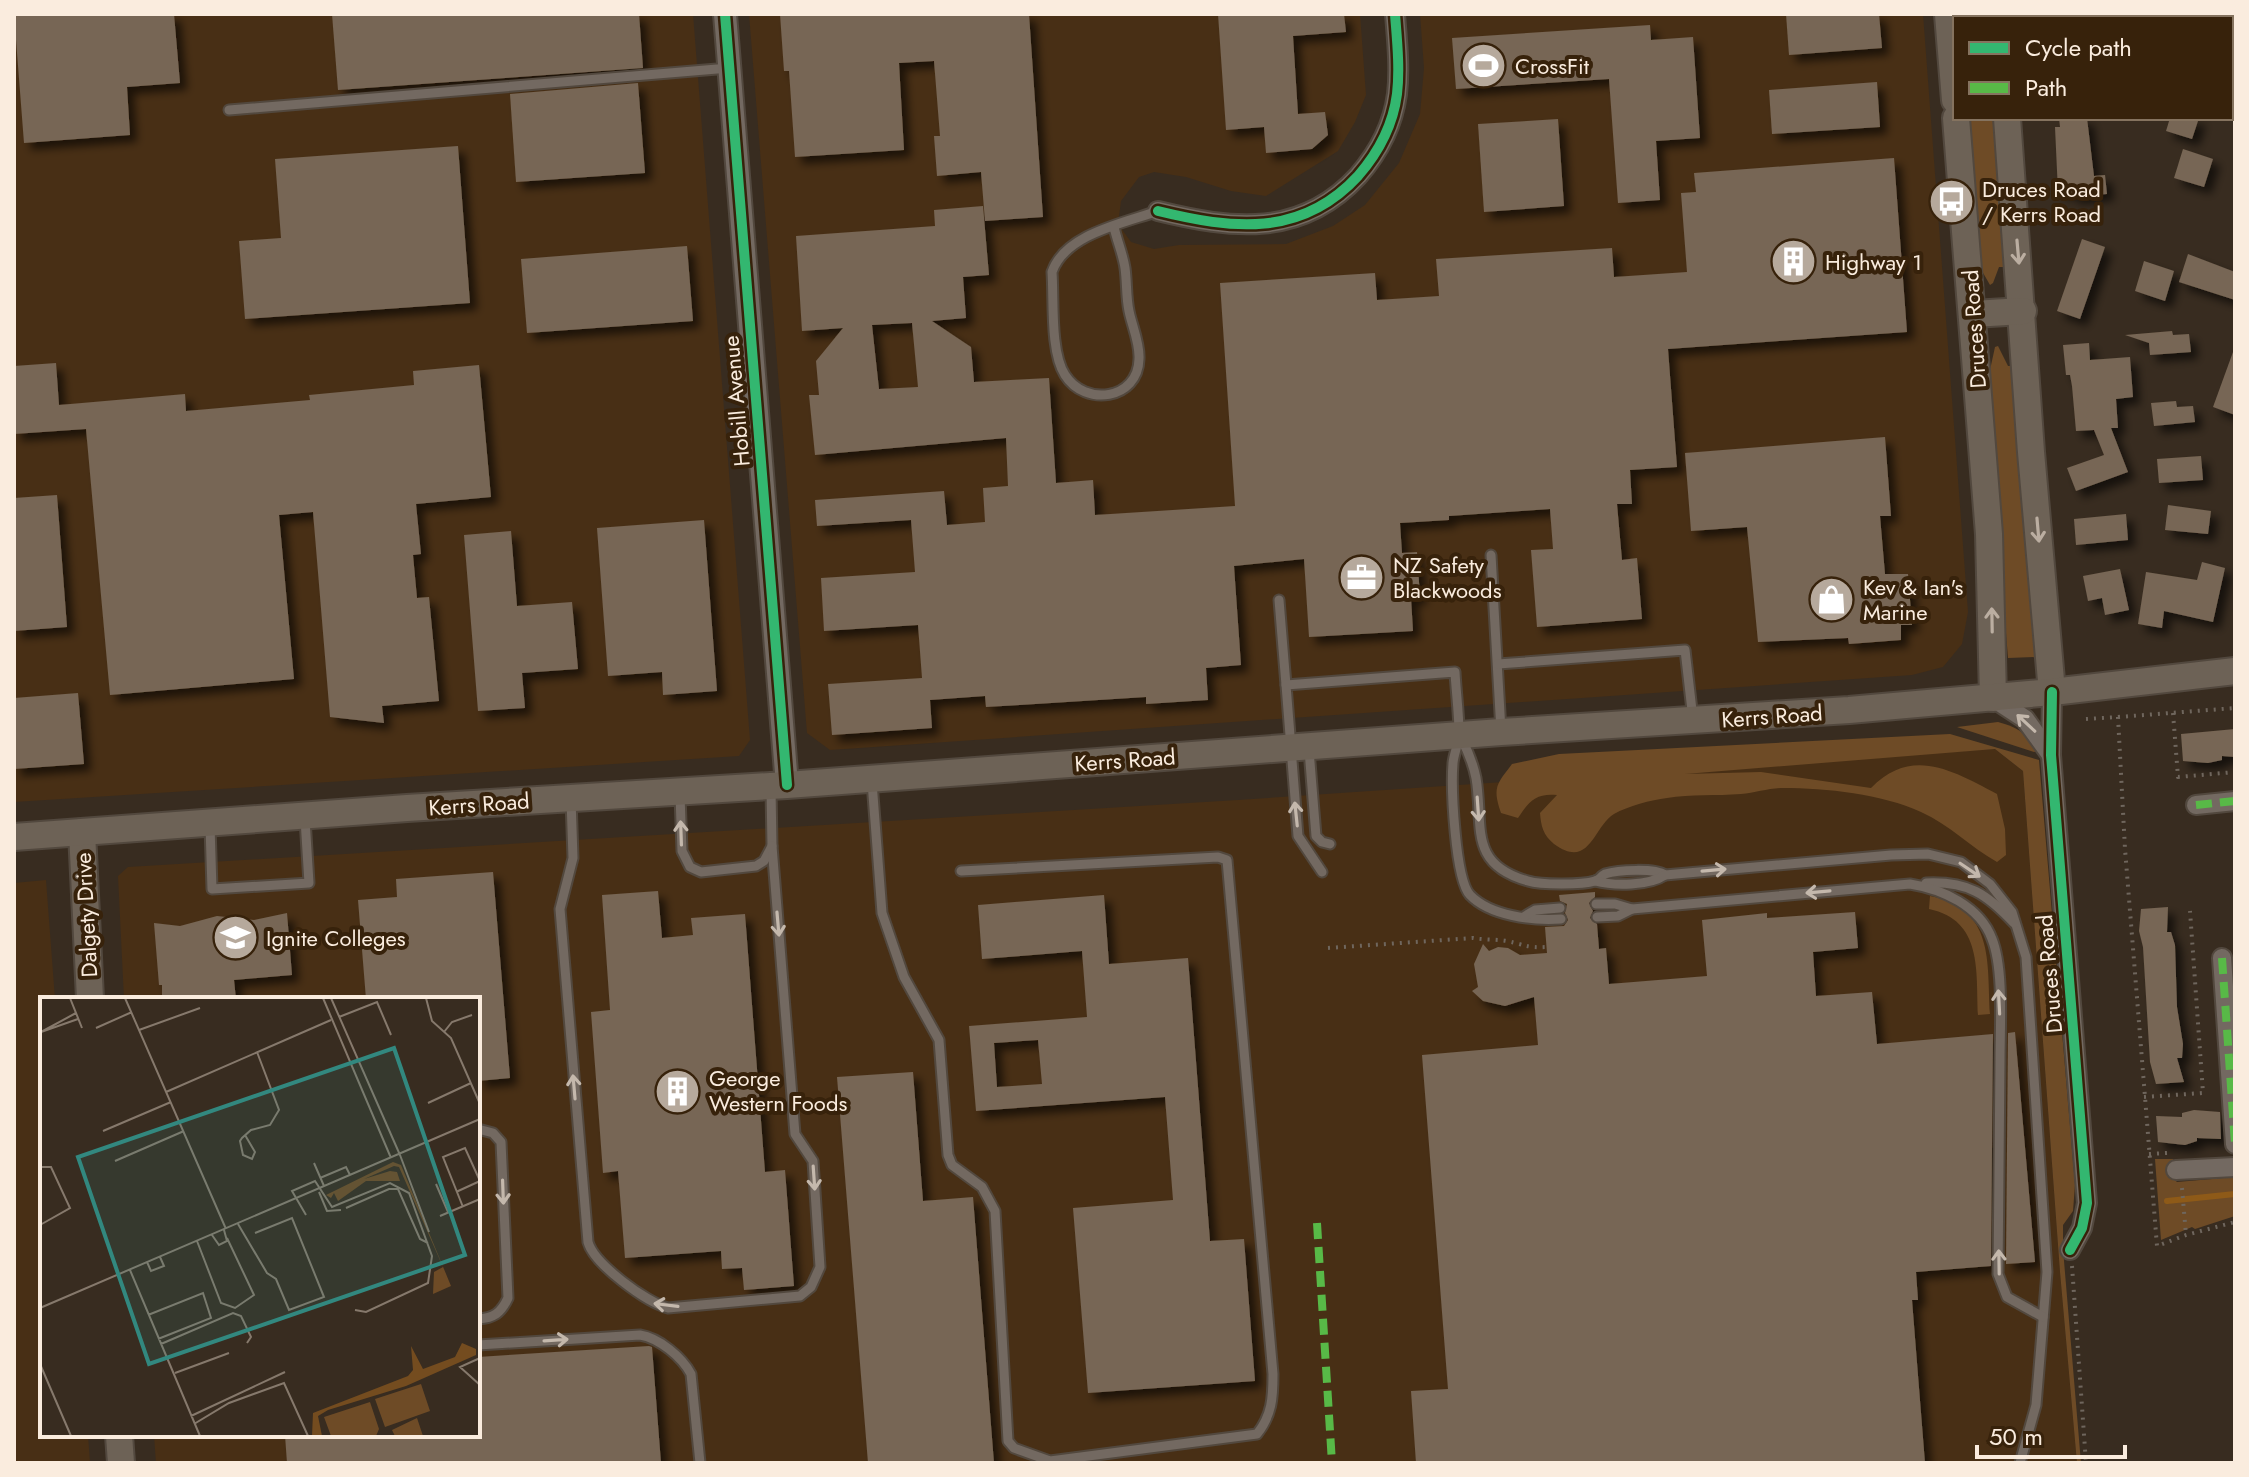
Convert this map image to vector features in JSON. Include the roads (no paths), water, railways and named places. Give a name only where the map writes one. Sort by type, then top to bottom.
[{"type":"main road","points":[[1948,14],[1953,75]]},
{"type":"main road","name":"Druces Road","points":[[1956,120],[1989,534],[1993,698]]},
{"type":"main road","name":"Druces Road","points":[[2007,120],[2052,692]]},
{"type":"main road","points":[[1973,314],[2023,311]]},
{"type":"main road","name":"Kerrs Road","points":[[14,837],[1693,721],[1993,698],[2235,671]]},
{"type":"main road","name":"Dalgety Drive","points":[[82,832],[90,997]]},
{"type":"main road","points":[[119,1437],[121,1463]]},
{"type":"street","name":"Hobill Avenue","points":[[725,14],[779,785]]},
{"type":"street","points":[[1158,211],[1247,226],[1296,218],[1344,191],[1374,155],[1391,120],[1397,94],[1395,14]]},
{"type":"street","name":"Druces Road","points":[[2052,692],[2051,755],[2087,1203],[2082,1228],[2070,1250]]},
{"type":"street","points":[[1993,698],[2025,719],[2051,755]]},
{"type":"street","points":[[2196,805],[2235,801]]},
{"type":"street","points":[[2222,958],[2235,1144]]},
{"type":"street","points":[[2179,1176],[2235,1167]]},
{"type":"lane","points":[[229,110],[729,68]]},
{"type":"lane","points":[[1114,227],[1125,269],[1129,311],[1139,359],[1134,380],[1122,392],[1105,397],[1087,393],[1072,384],[1063,373],[1057,353],[1052,272],[1067,251],[1085,237],[1158,211]]},
{"type":"lane","points":[[1491,555],[1501,732]]},
{"type":"lane","points":[[1279,600],[1286,685],[1316,836],[1330,844]]},
{"type":"lane","points":[[1498,664],[1685,650],[1693,721]]},
{"type":"lane","points":[[1286,685],[1455,672],[1459,735],[1453,761],[1453,779],[1460,877],[1468,893],[1482,905],[1502,914],[1525,916],[1538,921],[1561,919]]},
{"type":"lane","points":[[1459,735],[1472,759],[1482,844],[1493,864],[1531,883],[1595,881],[1606,874],[1628,872],[1657,870],[1665,875],[1928,854],[1961,862],[1990,884],[2012,912],[2026,957],[2047,1272],[2036,1405],[2020,1463]]},
{"type":"lane","points":[[1299,748],[1298,836],[1322,872]]},
{"type":"lane","points":[[872,779],[882,913],[904,977],[939,1040],[948,1155],[952,1165],[982,1187],[995,1211],[1008,1441],[1014,1448],[1050,1461],[1257,1434],[1270,1411],[1273,1374],[1227,860],[1218,857],[961,871]]},
{"type":"lane","points":[[571,798],[573,858],[560,909],[588,1242],[594,1256],[652,1303],[668,1308],[800,1296],[811,1287],[820,1267],[813,1161],[795,1134],[772,846],[779,785]]},
{"type":"lane","points":[[680,791],[682,851],[690,867],[701,872],[756,866],[764,861],[772,846]]},
{"type":"lane","points":[[210,823],[212,889],[309,883],[305,816]]},
{"type":"lane","points":[[1597,917],[1618,916],[1632,909],[1941,882],[1972,889],[1992,900],[2016,925]]},
{"type":"lane","points":[[1910,884],[1933,887],[1946,893],[1983,922],[1992,938],[1997,957],[2000,1022],[1998,1274],[2007,1297],[2043,1317]]},
{"type":"lane","points":[[1596,904],[1615,904],[1632,909]]},
{"type":"lane","points":[[1525,916],[1535,910],[1560,908]]},
{"type":"lane","points":[[480,1130],[493,1133],[501,1142],[508,1298],[492,1318],[480,1319]]},
{"type":"lane","points":[[480,1345],[640,1335],[657,1341],[687,1366],[691,1374],[700,1463]]},
{"type":"waterway","points":[[2167,1201],[2235,1194]]},
{"type":"place","name":"CrossFit","points":[[1484,66]]},
{"type":"place","name":"Druces Road / Kerrs Road","points":[[1951,202]]},
{"type":"place","name":"Highway 1","points":[[1794,262]]},
{"type":"place","name":"NZ Safety Blackwoods","points":[[1362,578]]},
{"type":"place","name":"Kev & Ian's Marine","points":[[1832,600]]},
{"type":"place","name":"Ignite Colleges","points":[[235,938]]},
{"type":"place","name":"George Western Foods","points":[[678,1091]]}]
